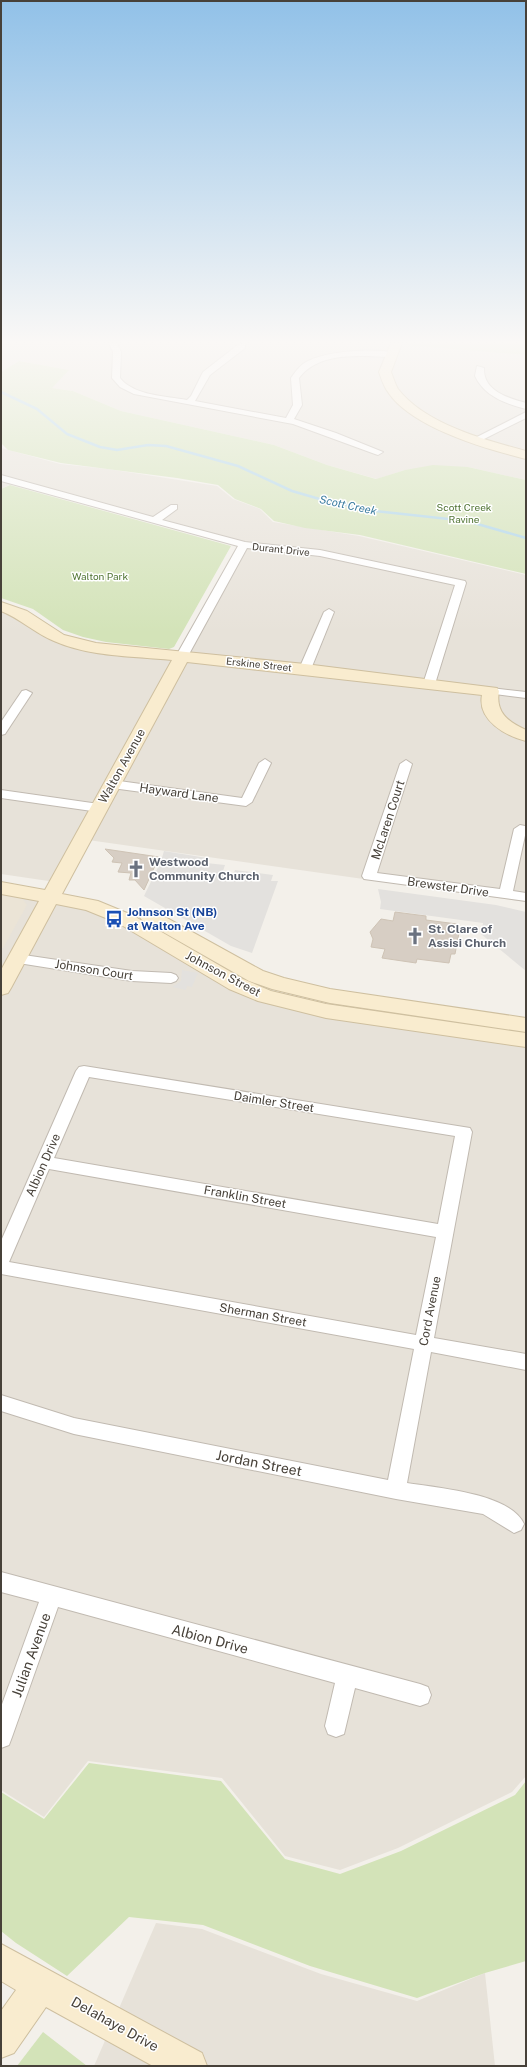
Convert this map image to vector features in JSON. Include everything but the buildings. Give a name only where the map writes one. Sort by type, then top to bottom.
[{"type":"street","points":[[345,439],[378,452]]},
{"type":"street","points":[[478,439],[526,455]]},
{"type":"street","name":"Durant Drive","points":[[1,478],[244,545],[327,555],[461,583],[429,684]]},
{"type":"street","points":[[154,521],[174,507]]},
{"type":"street","name":"Walton Avenue","points":[[1,988],[244,545]]},
{"type":"street","name":"Erskine Street","points":[[1,606],[22,614],[59,638],[81,645],[526,695]]},
{"type":"street","points":[[305,669],[328,612]]},
{"type":"street","points":[[491,691],[489,702],[493,715],[509,728],[526,736]]},
{"type":"street","points":[[1,731],[26,693]]},
{"type":"street","name":"Hayward Lane","points":[[112,784],[246,802],[265,763]]},
{"type":"street","name":"McLaren Court","points":[[369,876],[406,764]]},
{"type":"street","points":[[1,794],[99,808]]},
{"type":"street","points":[[506,894],[520,830]]},
{"type":"street","name":"Johnson Street","points":[[1,876],[54,891],[125,918],[236,984],[265,996],[326,1010],[526,1040]]},
{"type":"street","name":"Brewster Drive","points":[[369,876],[526,897]]},
{"type":"street","name":"Johnson Street","points":[[1,888],[94,893],[141,912],[256,976],[279,984],[330,996],[526,1025]]},
{"type":"street","name":"Johnson Court","points":[[17,959],[132,976],[171,978]]},
{"type":"street","name":"Daimler Street","points":[[84,1071],[464,1132]]},
{"type":"street","name":"Albion Drive","points":[[1,1260],[84,1071]]},
{"type":"street","name":"Cord Avenue","points":[[396,1490],[464,1132]]},
{"type":"street","name":"Franklin Street","points":[[45,1162],[445,1232]]},
{"type":"street","name":"Sherman Street","points":[[1,1267],[423,1345],[526,1362]]},
{"type":"street","name":"Jordan Street","points":[[1,1403],[74,1426],[396,1490],[487,1506],[514,1524]]},
{"type":"street","name":"Albion Drive","points":[[1,1582],[420,1695]]},
{"type":"street","name":"Julian Avenue","points":[[1,1737],[52,1596]]},
{"type":"street","points":[[336,1726],[347,1675]]},
{"type":"street","points":[[1,1961],[40,1984],[25,2008],[1,2040]]},
{"type":"street","name":"Delahaye Drive","points":[[40,1984],[189,2066]]},
{"type":"shaded area","points":[[249,439],[526,439],[526,480],[468,467],[405,470],[377,479],[327,465],[274,445]]},
{"type":"shaded area","points":[[1,448],[60,464],[108,469],[217,486],[233,499],[260,509],[273,522],[359,536],[526,575],[526,902],[88,840],[62,883],[1,874],[1,611],[19,616],[51,638],[185,657],[247,545],[17,481],[1,489]]},
{"type":"shaded area","points":[[164,851],[207,858],[206,863],[225,865],[222,874],[233,875],[235,870],[273,875],[271,881],[278,881],[252,953],[231,946],[144,896],[161,861]]},
{"type":"shaded area","points":[[1,888],[51,896],[1,988]]},
{"type":"shaded area","points":[[378,889],[496,905],[526,912],[526,971],[481,934],[483,923],[380,909],[381,902]]},
{"type":"shaded area","points":[[1,894],[21,897],[27,905],[3,948],[1,948]]},
{"type":"shaded area","points":[[52,898],[90,906],[241,990],[526,1041],[526,1776],[512,1792],[398,1848],[340,1870],[285,1856],[222,1778],[88,1761],[44,1817],[1,1790],[1,993]]},
{"type":"shaded area","points":[[182,970],[198,973],[192,987],[187,986],[186,990],[172,987],[181,981]]},
{"type":"shaded area","points":[[156,1923],[202,1929],[321,1974],[417,2001],[485,1973],[495,2066],[94,2066]]},
{"type":"green space","name":"Scott Creek Ravine","points":[[1,439],[249,439],[274,445],[327,465],[376,479],[405,470],[433,465],[468,467],[526,480],[526,574],[360,535],[305,528],[274,521],[261,509],[235,499],[218,485],[177,478],[61,463],[8,450],[1,443]]},
{"type":"green space","name":"Walton Park","points":[[10,485],[231,546],[174,647],[169,649],[106,642],[83,637],[63,630],[33,609],[1,598],[1,489]]},
{"type":"green space","points":[[89,1763],[221,1781],[285,1859],[340,1874],[401,1851],[515,1795],[526,1781],[526,1961],[485,1973],[417,1998],[310,1966],[203,1925],[129,1917],[67,1976],[16,1943],[1,1931],[1,1792],[44,1819]]},
{"type":"green space","points":[[43,2032],[87,2066],[17,2066]]},
{"type":"waterway","name":"Scott Creek","points":[[81,439],[100,447],[117,450],[148,445],[166,446],[238,466],[292,491],[323,500],[375,511],[467,521],[526,538]]},
{"type":"place","name":"Westwood Community Church","points":[[136,869]]},
{"type":"place","name":"Johnson St (NB) at Walton Ave","points":[[114,919]]},
{"type":"place","name":"St. Clare of Assisi Church","points":[[415,936]]}]
